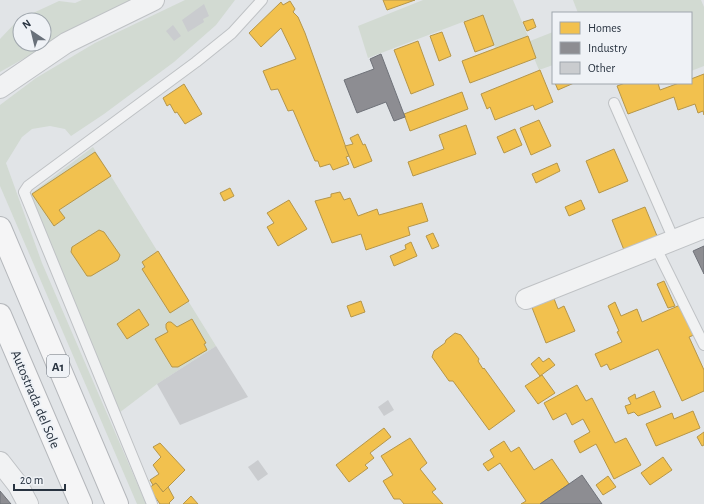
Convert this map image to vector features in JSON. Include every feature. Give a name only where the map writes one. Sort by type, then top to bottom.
[{"type":"highway","name":"A1","points":[[0,228],[117,504]]},
{"type":"highway","name":"Autostrada del Sole","points":[[0,315],[81,504]]},
{"type":"street","points":[[0,88],[66,43],[154,0]]},
{"type":"street","points":[[526,299],[704,228]]},
{"type":"street","points":[[0,462],[18,485],[28,504]]},
{"type":"lane","points":[[152,504],[24,192],[28,186],[196,62],[232,33],[262,0]]},
{"type":"lane","points":[[614,103],[674,240]]},
{"type":"lane","points":[[656,248],[704,345]]},
{"type":"shaded area","points":[[82,0],[137,0],[52,43],[52,12],[35,12],[59,1],[75,3]]},
{"type":"shaded area","points":[[185,0],[235,0],[216,25],[174,62],[104,114],[71,136],[65,129],[50,126],[32,129],[22,137],[6,163],[42,263],[146,504],[137,504],[0,186],[0,105],[36,78],[95,43]]},
{"type":"shaded area","points":[[423,0],[513,0],[530,41],[552,32],[552,65],[539,70],[534,58],[504,69],[481,15],[368,58],[358,26]]},
{"type":"shaded area","points":[[573,0],[701,0],[704,7],[704,66],[692,71],[692,12],[578,12]]},
{"type":"shaded area","points":[[12,26],[12,52],[35,52],[0,72],[0,39]]},
{"type":"shaded area","points":[[93,147],[216,346],[157,384],[119,413],[29,195]]},
{"type":"building: Homes","points":[[383,0],[415,0],[387,10]]},
{"type":"building: Homes","points":[[290,1],[295,9],[293,12],[298,17],[305,33],[349,156],[346,157],[349,164],[333,170],[330,164],[320,167],[318,161],[315,161],[293,110],[288,111],[278,89],[271,90],[263,71],[296,59],[281,28],[261,47],[249,33],[281,2],[283,5]]},
{"type":"building: Homes","points":[[483,15],[494,45],[475,52],[464,22]]},
{"type":"building: Homes","points":[[533,19],[536,27],[527,31],[523,22]]},
{"type":"building: Homes","points":[[442,32],[451,56],[439,61],[430,36]]},
{"type":"building: Homes","points":[[528,36],[536,58],[470,83],[462,61]]},
{"type":"building: Homes","points":[[418,41],[434,85],[411,94],[394,50]]},
{"type":"building: Homes","points":[[540,70],[553,102],[535,110],[533,105],[495,120],[490,107],[487,109],[481,94]]},
{"type":"building: Homes","points":[[704,74],[704,115],[703,111],[698,113],[695,104],[678,110],[674,97],[628,114],[617,86],[622,84],[658,84],[660,90],[676,84],[692,84],[692,79]]},
{"type":"building: Homes","points":[[184,84],[202,114],[185,124],[177,112],[175,113],[170,104],[167,106],[163,98]]},
{"type":"building: Homes","points":[[555,84],[572,84],[558,90]]},
{"type":"building: Homes","points":[[462,92],[468,109],[410,131],[404,114]]},
{"type":"building: Homes","points":[[539,120],[551,146],[531,155],[520,128]]},
{"type":"building: Homes","points":[[466,125],[476,154],[413,176],[408,162],[444,149],[439,135]]},
{"type":"building: Homes","points":[[515,129],[522,145],[504,153],[497,137]]},
{"type":"building: Homes","points":[[358,134],[363,145],[365,144],[372,161],[354,168],[345,146],[353,144],[350,138]]},
{"type":"building: Homes","points":[[614,149],[628,181],[599,193],[586,161]]},
{"type":"building: Homes","points":[[95,152],[111,176],[59,210],[65,218],[54,226],[32,194]]},
{"type":"building: Homes","points":[[557,163],[560,171],[536,183],[532,174]]},
{"type":"building: Homes","points":[[230,188],[234,196],[224,201],[220,193]]},
{"type":"building: Homes","points":[[340,192],[344,200],[350,198],[358,216],[377,209],[379,215],[422,203],[428,221],[408,227],[410,235],[366,250],[361,234],[332,243],[315,201],[331,197],[331,194]]},
{"type":"building: Homes","points":[[289,200],[307,229],[278,246],[267,227],[274,223],[267,213]]},
{"type":"building: Homes","points":[[581,200],[585,209],[569,216],[565,207]]},
{"type":"building: Homes","points":[[645,207],[657,236],[624,250],[612,220]]},
{"type":"building: Homes","points":[[99,230],[104,232],[120,255],[118,260],[91,276],[87,276],[71,252],[72,247]]},
{"type":"building: Homes","points":[[433,233],[439,246],[432,249],[426,236]]},
{"type":"building: Homes","points":[[411,242],[417,256],[394,266],[390,256],[406,249],[405,245]]},
{"type":"building: Homes","points":[[158,251],[189,301],[170,313],[142,269],[145,267],[142,262]]},
{"type":"building: Homes","points":[[664,281],[675,306],[668,308],[657,284]]},
{"type":"building: Homes","points":[[553,296],[558,309],[564,306],[575,331],[546,343],[531,305]]},
{"type":"building: Homes","points":[[361,301],[365,312],[351,317],[347,306]]},
{"type":"building: Homes","points":[[615,302],[621,316],[637,309],[642,322],[680,305],[694,335],[689,337],[704,370],[704,391],[682,401],[658,349],[610,370],[607,364],[601,367],[595,354],[622,342],[608,306]]},
{"type":"building: Homes","points":[[139,309],[149,325],[127,339],[117,324]]},
{"type":"building: Homes","points":[[192,319],[206,343],[204,344],[207,350],[178,367],[172,367],[155,339],[168,332],[166,324],[168,322],[171,322],[177,327]]},
{"type":"building: Homes","points":[[455,333],[461,335],[479,359],[478,361],[483,369],[484,368],[515,411],[489,430],[453,381],[449,381],[432,357],[434,351]]},
{"type":"building: Homes","points":[[539,357],[543,362],[549,358],[555,365],[540,376],[531,364]]},
{"type":"building: Homes","points":[[542,375],[555,393],[538,404],[525,386]]},
{"type":"building: Homes","points":[[577,385],[586,401],[592,398],[615,443],[626,438],[641,465],[614,479],[596,444],[580,453],[574,441],[590,432],[583,419],[572,425],[566,413],[553,420],[544,403]]},
{"type":"building: Homes","points":[[654,391],[661,407],[638,416],[634,412],[628,414],[625,406],[631,404],[628,398],[635,394],[636,399]]},
{"type":"building: Homes","points":[[693,411],[700,428],[656,446],[646,424],[672,413],[674,419]]},
{"type":"building: Homes","points":[[384,428],[391,437],[370,453],[374,458],[365,465],[368,468],[349,482],[336,465]]},
{"type":"building: Homes","points":[[704,432],[704,445],[702,446],[697,437]]},
{"type":"building: Homes","points":[[410,438],[427,463],[420,469],[436,489],[432,492],[443,504],[404,504],[400,499],[394,499],[383,481],[393,475],[381,456]]},
{"type":"building: Homes","points":[[504,441],[511,452],[519,447],[534,470],[552,459],[569,484],[540,504],[521,504],[526,501],[500,463],[488,471],[483,464],[494,457],[490,450]]},
{"type":"building: Homes","points":[[160,443],[185,470],[163,492],[156,483],[153,485],[150,480],[159,474],[153,465],[161,457],[153,447]]},
{"type":"building: Homes","points":[[663,457],[672,470],[650,485],[641,473]]},
{"type":"building: Homes","points":[[608,476],[616,487],[603,495],[596,485]]},
{"type":"building: Homes","points":[[156,483],[163,492],[168,487],[174,498],[169,503],[170,504],[160,504],[149,488]]},
{"type":"building: Homes","points":[[191,496],[198,504],[183,504]]},
{"type":"building: Industry","points":[[381,54],[405,117],[394,121],[386,102],[357,113],[344,80],[374,69],[370,59]]},
{"type":"building: Industry","points":[[704,246],[704,274],[693,251]]},
{"type":"building: Industry","points":[[582,475],[602,504],[540,504],[569,484]]},
{"type":"building: Industry","points":[[0,491],[11,504],[0,504]]},
{"type":"building: Other","points":[[204,4],[209,16],[203,19],[204,22],[188,32],[182,20]]},
{"type":"building: Other","points":[[173,25],[181,36],[174,41],[166,31]]},
{"type":"building: Other","points":[[216,346],[248,397],[180,425],[157,384]]},
{"type":"building: Other","points":[[388,400],[394,410],[384,416],[378,407]]},
{"type":"building: Other","points":[[258,460],[268,474],[258,481],[248,467]]}]
